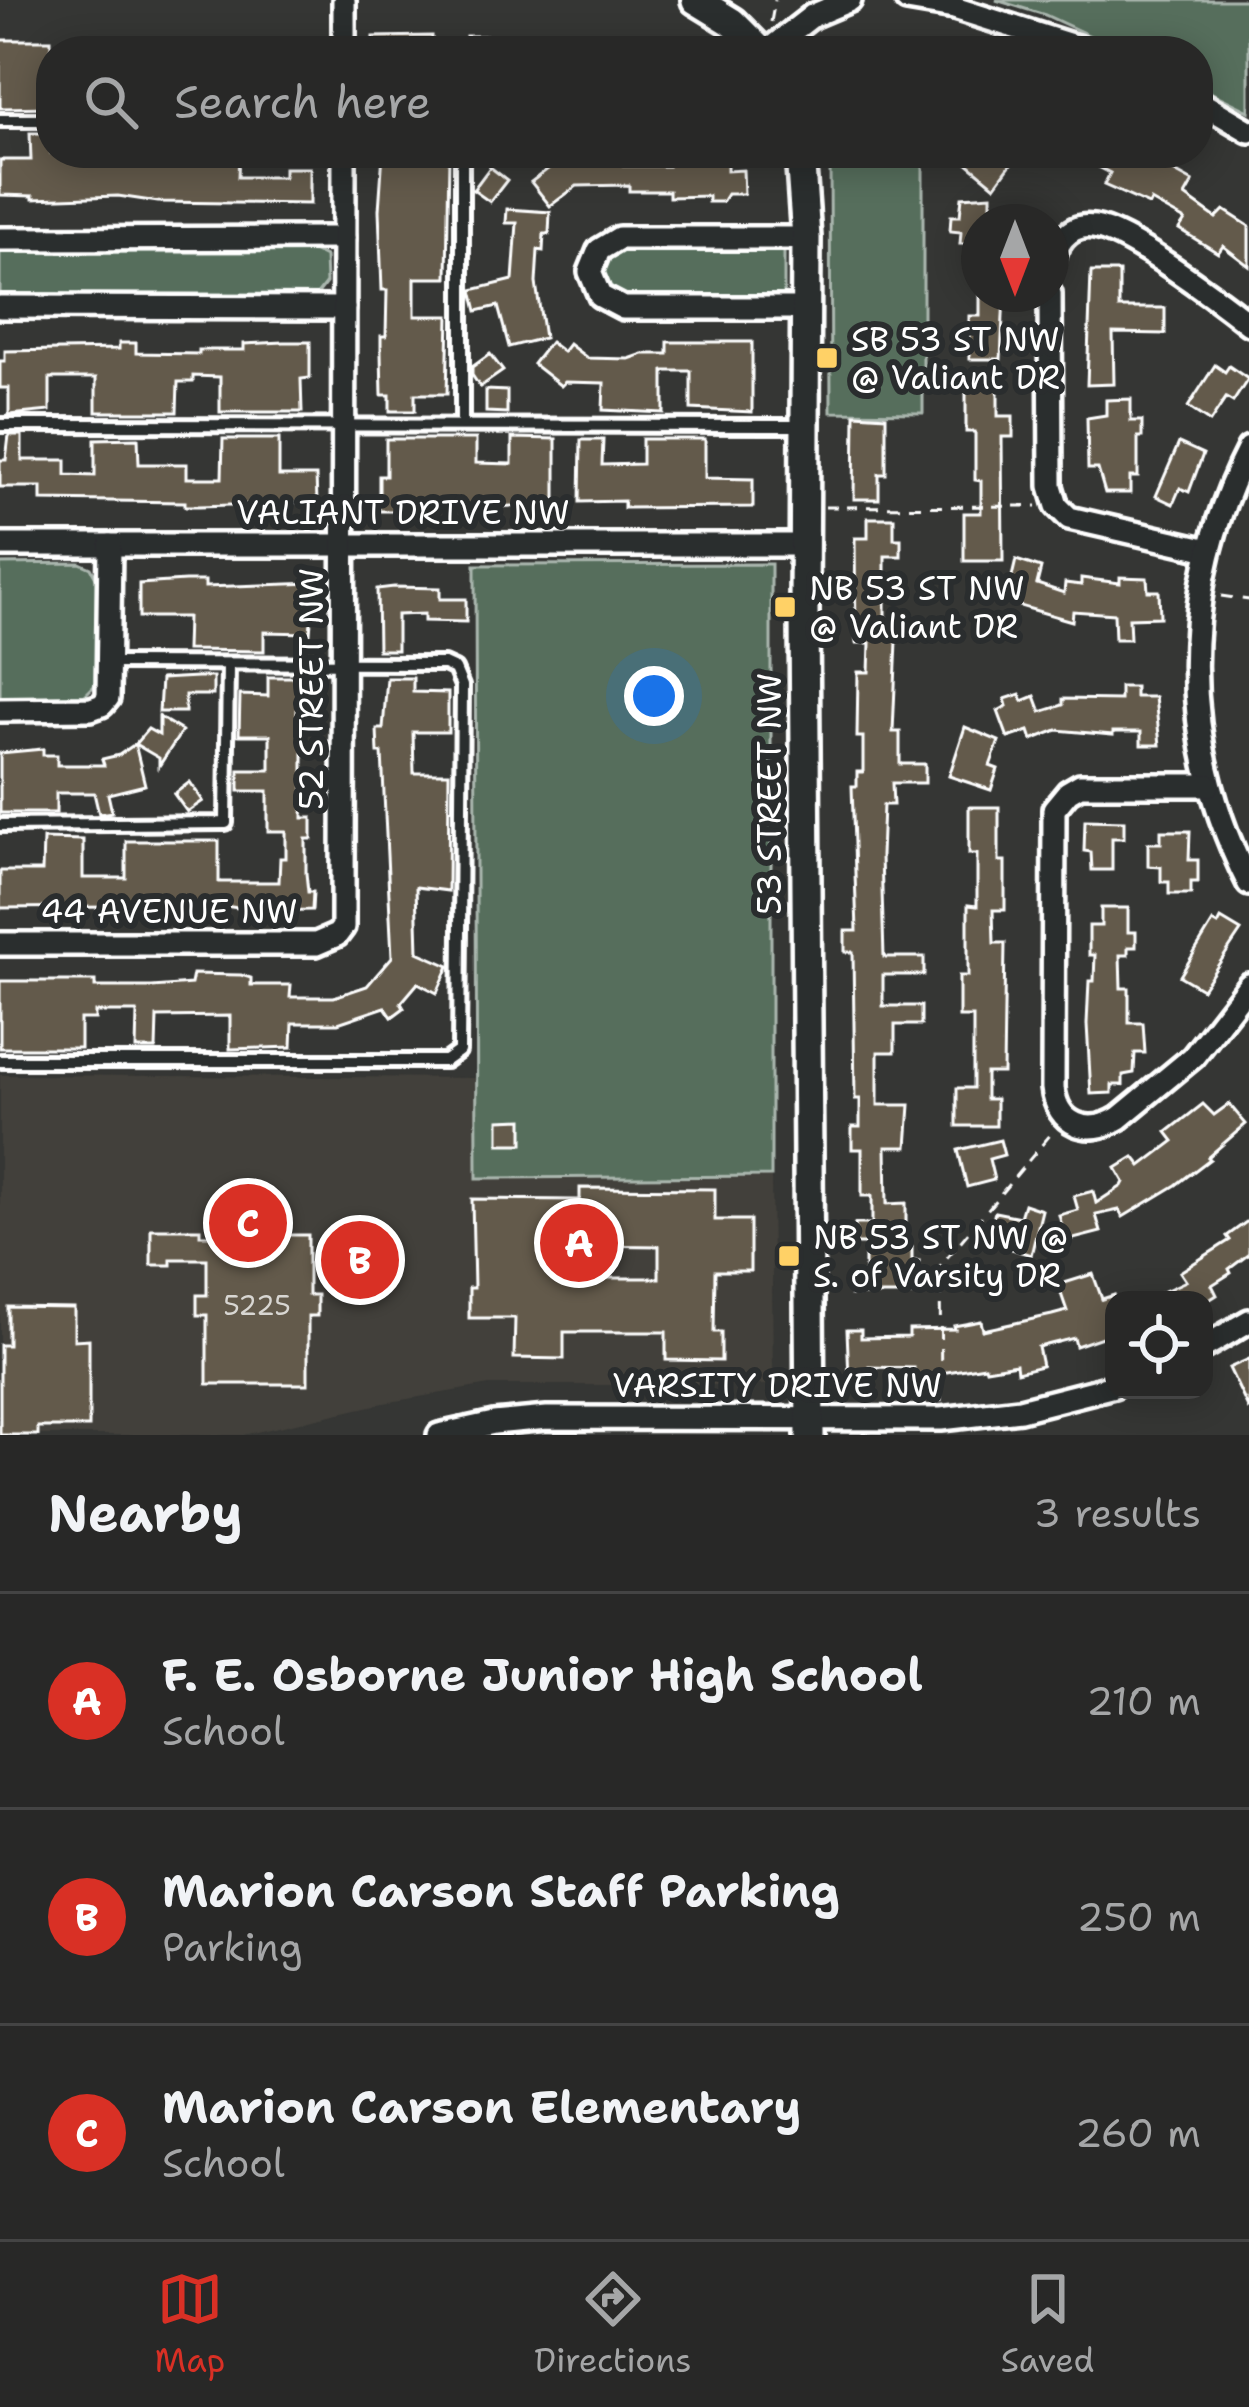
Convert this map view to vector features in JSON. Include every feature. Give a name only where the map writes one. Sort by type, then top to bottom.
[{"type":"street","points":[[344,0],[344,36]]},
{"type":"street","points":[[696,0],[747,36]]},
{"type":"street","points":[[785,36],[812,16],[850,0]]},
{"type":"street","points":[[907,0],[954,8],[1043,36]]},
{"type":"street","points":[[1213,110],[1249,131]]},
{"type":"street","name":"52 STREET NW","points":[[337,935],[344,912],[344,168]]},
{"type":"street","name":"53 STREET NW","points":[[801,168],[807,308],[810,1427]]},
{"type":"street","points":[[1069,234],[1095,227],[1181,273],[1249,325]]},
{"type":"street","points":[[0,238],[344,238]]},
{"type":"street","points":[[806,238],[619,238],[599,250],[590,272],[600,296],[623,308],[807,308]]},
{"type":"street","points":[[0,308],[344,308]]},
{"type":"street","points":[[1051,312],[1051,486],[1057,506],[1076,520],[1209,550]]},
{"type":"street","points":[[1249,448],[1220,512],[1209,550],[1200,592],[1194,687],[1209,784],[1249,884]]},
{"type":"street","name":"VALIANT DRIVE NW","points":[[0,545],[806,545]]},
{"type":"street","points":[[0,710],[91,710],[102,705],[111,688],[110,545]]},
{"type":"street","points":[[1209,784],[1080,785],[1054,809],[1053,1088],[1057,1110],[1064,1119],[1086,1129],[1119,1118],[1193,1058],[1249,985]]},
{"type":"street","name":"44 AVENUE NW","points":[[0,944],[316,944],[337,935]]},
{"type":"street","points":[[1213,1342],[1249,1321]]},
{"type":"street","name":"VARSITY DRIVE NW","points":[[439,1435],[494,1423],[810,1427],[941,1419],[978,1425],[1105,1388]]},
{"type":"lane","points":[[0,120],[36,120]]},
{"type":"lane","points":[[462,168],[462,425]]},
{"type":"lane","points":[[0,425],[806,426]]},
{"type":"lane","points":[[0,1061],[446,1061],[453,1058],[461,1041],[460,675],[444,664],[111,663]]},
{"type":"lane","points":[[0,825],[226,824],[228,665]]},
{"type":"path","points":[[771,19],[775,0]]},
{"type":"path","points":[[806,506],[1057,506]]},
{"type":"path","points":[[1200,592],[1249,600]]},
{"type":"path","points":[[941,1419],[940,1266],[1064,1119]]},
{"type":"shaded area","points":[[0,1075],[475,1078],[477,1178],[771,1176],[773,1385],[489,1385],[243,1435],[0,1435]]},
{"type":"green space","points":[[996,0],[1249,0],[1249,111],[1213,93],[1213,36],[1090,36]]},
{"type":"green space","points":[[830,168],[923,168],[923,413],[831,412]]},
{"type":"green space","points":[[309,249],[325,257],[326,283],[316,296],[5,297],[0,295],[0,250]]},
{"type":"green space","points":[[627,250],[784,250],[784,298],[625,298],[603,283],[603,276],[611,257]]},
{"type":"green space","points":[[80,563],[91,568],[98,581],[94,686],[84,696],[0,697],[0,564]]},
{"type":"green space","points":[[771,564],[771,1176],[477,1178],[475,565]]},
{"type":"building","points":[[0,40],[36,40],[36,107],[0,108]]},
{"type":"building","points":[[30,133],[36,133],[36,168],[238,168],[238,177],[284,177],[284,168],[310,168],[310,204],[0,195],[0,160],[31,160]]},
{"type":"building","points":[[382,168],[449,168],[447,278],[415,278],[415,316],[449,316],[447,394],[415,394],[415,411],[390,411],[390,395],[382,395],[381,336],[386,336],[387,290],[382,290]]},
{"type":"building","points":[[489,168],[507,180],[490,202],[473,190]]},
{"type":"building","points":[[549,168],[727,168],[743,170],[744,194],[727,194],[722,202],[708,202],[708,196],[629,191],[629,185],[577,186],[550,206],[531,182]]},
{"type":"building","points":[[973,168],[1008,168],[995,186]]},
{"type":"building","points":[[1100,168],[1167,168],[1193,182],[1185,196],[1216,218],[1224,210],[1249,226],[1249,266],[1223,246],[1218,253],[1179,229],[1185,220],[1151,201],[1149,205],[1104,185],[1110,173]]},
{"type":"building","points":[[991,195],[991,204],[961,204],[962,197]]},
{"type":"building","points":[[961,206],[961,232],[950,231],[951,216],[960,216]]},
{"type":"building","points":[[507,209],[550,212],[549,234],[544,234],[543,251],[538,250],[536,283],[544,338],[509,347],[498,306],[477,311],[472,290],[513,280],[517,223],[506,223]]},
{"type":"building","points":[[1091,272],[1119,272],[1119,308],[1165,308],[1165,334],[1113,333],[1114,384],[1087,385]]},
{"type":"building","points":[[980,312],[1003,312],[1001,359],[969,359],[969,316],[980,316]]},
{"type":"building","points":[[310,342],[310,378],[301,379],[302,412],[220,412],[220,377],[193,376],[193,382],[178,382],[177,412],[96,412],[96,378],[50,378],[50,411],[9,415],[9,388],[0,388],[0,361],[5,361],[5,351],[119,349],[119,343],[136,343],[136,353],[199,354],[199,350],[244,350],[244,344]]},
{"type":"building","points":[[550,342],[563,352],[569,344],[587,358],[629,359],[668,354],[668,342],[752,342],[752,412],[691,409],[691,371],[664,371],[664,413],[603,410],[604,383],[565,382],[561,386],[533,364]]},
{"type":"building","points":[[490,354],[503,371],[480,387],[472,367]]},
{"type":"building","points":[[1215,365],[1225,372],[1229,366],[1248,379],[1233,402],[1226,398],[1210,422],[1188,407]]},
{"type":"building","points":[[966,387],[998,387],[998,416],[1013,416],[1013,437],[1002,437],[1003,561],[964,561],[964,513],[981,513],[975,432],[966,432]]},
{"type":"building","points":[[486,390],[507,391],[507,413],[486,412]]},
{"type":"building","points":[[1131,399],[1131,421],[1142,421],[1138,477],[1130,477],[1130,493],[1105,493],[1098,469],[1088,469],[1087,418],[1106,415],[1106,400]]},
{"type":"building","points":[[855,414],[886,416],[886,474],[879,474],[879,499],[854,499]]},
{"type":"building","points":[[9,435],[22,435],[22,460],[66,460],[66,475],[95,476],[95,439],[138,438],[139,464],[187,464],[187,478],[222,478],[223,439],[279,439],[279,476],[316,476],[317,502],[185,506],[185,502],[41,500],[41,487],[0,487],[0,460],[6,460]]},
{"type":"building","points":[[512,438],[556,439],[556,504],[404,505],[404,511],[379,511],[386,439],[476,439],[476,463],[512,464]]},
{"type":"building","points":[[642,439],[705,439],[705,478],[753,479],[753,507],[624,508],[624,501],[580,502],[581,440],[603,440],[602,465],[642,464]]},
{"type":"building","points":[[1179,443],[1203,454],[1189,492],[1180,488],[1173,504],[1156,496]]},
{"type":"building","points":[[868,518],[894,518],[894,539],[901,539],[901,556],[885,556],[885,618],[898,618],[893,732],[900,732],[900,764],[925,764],[925,783],[892,783],[893,805],[883,805],[881,856],[884,957],[924,957],[924,975],[883,975],[883,1006],[921,1006],[921,1025],[895,1025],[895,1052],[878,1052],[878,1105],[910,1105],[907,1147],[886,1147],[887,1204],[906,1203],[906,1247],[912,1247],[912,1261],[919,1261],[914,1295],[851,1295],[851,1274],[865,1274],[865,1244],[856,1244],[855,1224],[872,1224],[872,1196],[862,1196],[862,1149],[852,1149],[852,1127],[860,1127],[860,1099],[855,1099],[853,952],[845,952],[845,931],[857,931],[852,786],[857,786],[857,772],[863,772],[863,737],[857,737],[858,672],[869,672],[870,643],[856,643],[855,538],[868,538]]},
{"type":"building","points":[[1016,560],[1041,568],[1037,584],[1064,593],[1065,583],[1081,585],[1081,578],[1120,583],[1120,577],[1147,578],[1148,591],[1159,591],[1160,617],[1129,618],[1130,639],[1115,639],[1114,614],[1073,611],[1072,621],[1006,602]]},
{"type":"building","points":[[205,581],[205,587],[314,583],[310,633],[264,632],[264,651],[186,650],[187,617],[139,617],[139,584]]},
{"type":"building","points":[[440,588],[440,599],[466,599],[466,622],[424,621],[424,614],[397,615],[397,650],[378,650],[377,589]]},
{"type":"building","points":[[213,677],[213,695],[185,695],[185,712],[159,712],[161,679]]},
{"type":"building","points":[[268,677],[302,677],[297,717],[303,717],[303,818],[312,818],[312,839],[306,839],[306,873],[308,892],[313,892],[312,910],[0,908],[0,871],[42,871],[43,839],[83,840],[83,878],[126,878],[126,841],[219,841],[219,882],[279,882],[280,858],[286,858],[286,831],[268,831],[268,791],[239,791],[239,770],[270,770],[270,735],[239,735],[240,695],[268,696]]},
{"type":"building","points":[[387,678],[413,678],[413,692],[448,693],[448,732],[413,732],[414,773],[449,773],[448,891],[416,887],[418,952],[449,966],[437,993],[418,983],[401,1003],[404,1008],[392,1017],[385,1007],[338,1023],[293,1023],[292,1047],[230,1049],[230,1016],[157,1017],[156,1049],[136,1049],[137,1012],[95,1012],[95,1019],[80,1019],[80,1048],[0,1048],[0,981],[95,981],[95,987],[152,987],[191,984],[193,974],[241,975],[251,978],[251,985],[291,985],[290,997],[334,997],[367,986],[392,957],[377,729],[383,729]]},
{"type":"building","points":[[1120,687],[1135,687],[1135,697],[1155,697],[1160,745],[1141,745],[1141,732],[1113,735],[1057,730],[1032,740],[1029,731],[1008,738],[998,711],[1007,706],[1005,699],[1020,694],[1023,701],[1035,696],[1041,712],[1063,705],[1063,699],[1120,700]]},
{"type":"building","points":[[159,717],[182,731],[159,766],[159,758],[135,744],[148,729],[159,735]]},
{"type":"building","points":[[965,727],[999,741],[990,766],[998,769],[991,790],[949,776]]},
{"type":"building","points":[[135,744],[145,785],[108,794],[112,812],[99,814],[94,793],[56,793],[56,813],[0,813],[0,753],[43,749],[43,755],[57,755],[57,765],[104,765],[102,759]]},
{"type":"building","points":[[190,782],[203,801],[187,812],[174,794]]},
{"type":"building","points":[[969,807],[999,807],[999,861],[1005,861],[1005,910],[993,910],[994,943],[1005,943],[1003,1073],[986,1073],[986,1099],[996,1099],[996,1126],[957,1126],[957,1088],[973,1088],[973,1017],[959,1017],[959,976],[968,976],[968,905],[977,906],[977,854],[969,854]]},
{"type":"building","points":[[1085,820],[1124,821],[1124,838],[1112,838],[1112,870],[1092,870],[1091,852],[1084,851]]},
{"type":"building","points":[[1161,831],[1190,831],[1189,860],[1198,860],[1198,882],[1191,882],[1191,894],[1169,894],[1169,882],[1161,882],[1161,867],[1148,866],[1148,843],[1161,843]]},
{"type":"building","points":[[1101,908],[1128,908],[1128,932],[1136,932],[1136,947],[1120,955],[1121,988],[1129,988],[1129,1023],[1143,1023],[1145,1053],[1135,1053],[1134,1073],[1123,1075],[1123,1085],[1112,1085],[1112,1093],[1091,1094],[1087,1024],[1095,955],[1089,955],[1089,926],[1101,926]]},
{"type":"building","points":[[1221,919],[1241,931],[1202,989],[1180,976],[1213,922],[1218,925]]},
{"type":"building","points":[[1203,1104],[1214,1115],[1229,1104],[1246,1124],[1176,1185],[1123,1217],[1119,1210],[1096,1215],[1101,1232],[1066,1241],[1059,1215],[1078,1210],[1074,1196],[1093,1191],[1096,1203],[1122,1186],[1116,1168],[1134,1157],[1141,1166],[1174,1141],[1167,1132]]},
{"type":"building","points":[[523,1119],[523,1144],[499,1144],[499,1120]]},
{"type":"building","points":[[1000,1140],[1004,1155],[989,1159],[994,1180],[967,1187],[958,1150]]},
{"type":"building","points":[[580,1188],[715,1189],[715,1220],[750,1220],[750,1271],[715,1271],[714,1332],[721,1332],[721,1361],[666,1360],[666,1332],[564,1332],[564,1359],[514,1358],[515,1318],[469,1318],[469,1288],[474,1288],[472,1199],[580,1200]],"holes":[[[581,1245],[659,1246],[659,1278],[581,1278]]]},
{"type":"building","points":[[1024,1204],[1042,1210],[1031,1255],[986,1241],[995,1212],[1020,1217]]},
{"type":"building","points":[[1249,1220],[1249,1254],[1212,1285],[1217,1295],[1213,1297],[1213,1291],[1164,1291],[1186,1281],[1180,1272],[1230,1240],[1227,1236]]},
{"type":"building","points":[[151,1229],[200,1229],[200,1235],[308,1235],[308,1295],[317,1295],[317,1316],[308,1316],[308,1384],[207,1384],[207,1315],[197,1315],[197,1295],[207,1295],[207,1259],[171,1259],[171,1265],[151,1265]]},
{"type":"building","points":[[1093,1274],[1105,1298],[1105,1336],[1076,1346],[1074,1338],[1038,1347],[1042,1366],[1017,1372],[1016,1364],[985,1366],[934,1374],[934,1380],[914,1380],[914,1368],[869,1367],[869,1378],[849,1378],[847,1330],[861,1330],[861,1338],[909,1337],[909,1330],[955,1329],[981,1321],[983,1330],[1067,1311],[1058,1285]]},
{"type":"building","points":[[8,1307],[74,1308],[74,1340],[89,1339],[89,1427],[38,1427],[38,1435],[0,1435],[0,1345],[8,1345]]},
{"type":"building","points":[[1249,1359],[1249,1410],[1229,1368]]},
{"type":"place","name":"SB 53 ST NW @ Valiant DR","points":[[827,358]]},
{"type":"place","name":"NB 53 ST NW @ Valiant DR","points":[[785,607]]},
{"type":"place","name":"Marion Carson Elementary","points":[[248,1223]]},
{"type":"place","name":"F. E. Osborne Junior High School","points":[[579,1243]]},
{"type":"place","name":"NB 53 ST NW @ S. of Varsity DR","points":[[789,1256]]},
{"type":"place","name":"Marion Carson Staff Parking","points":[[360,1260]]}]
